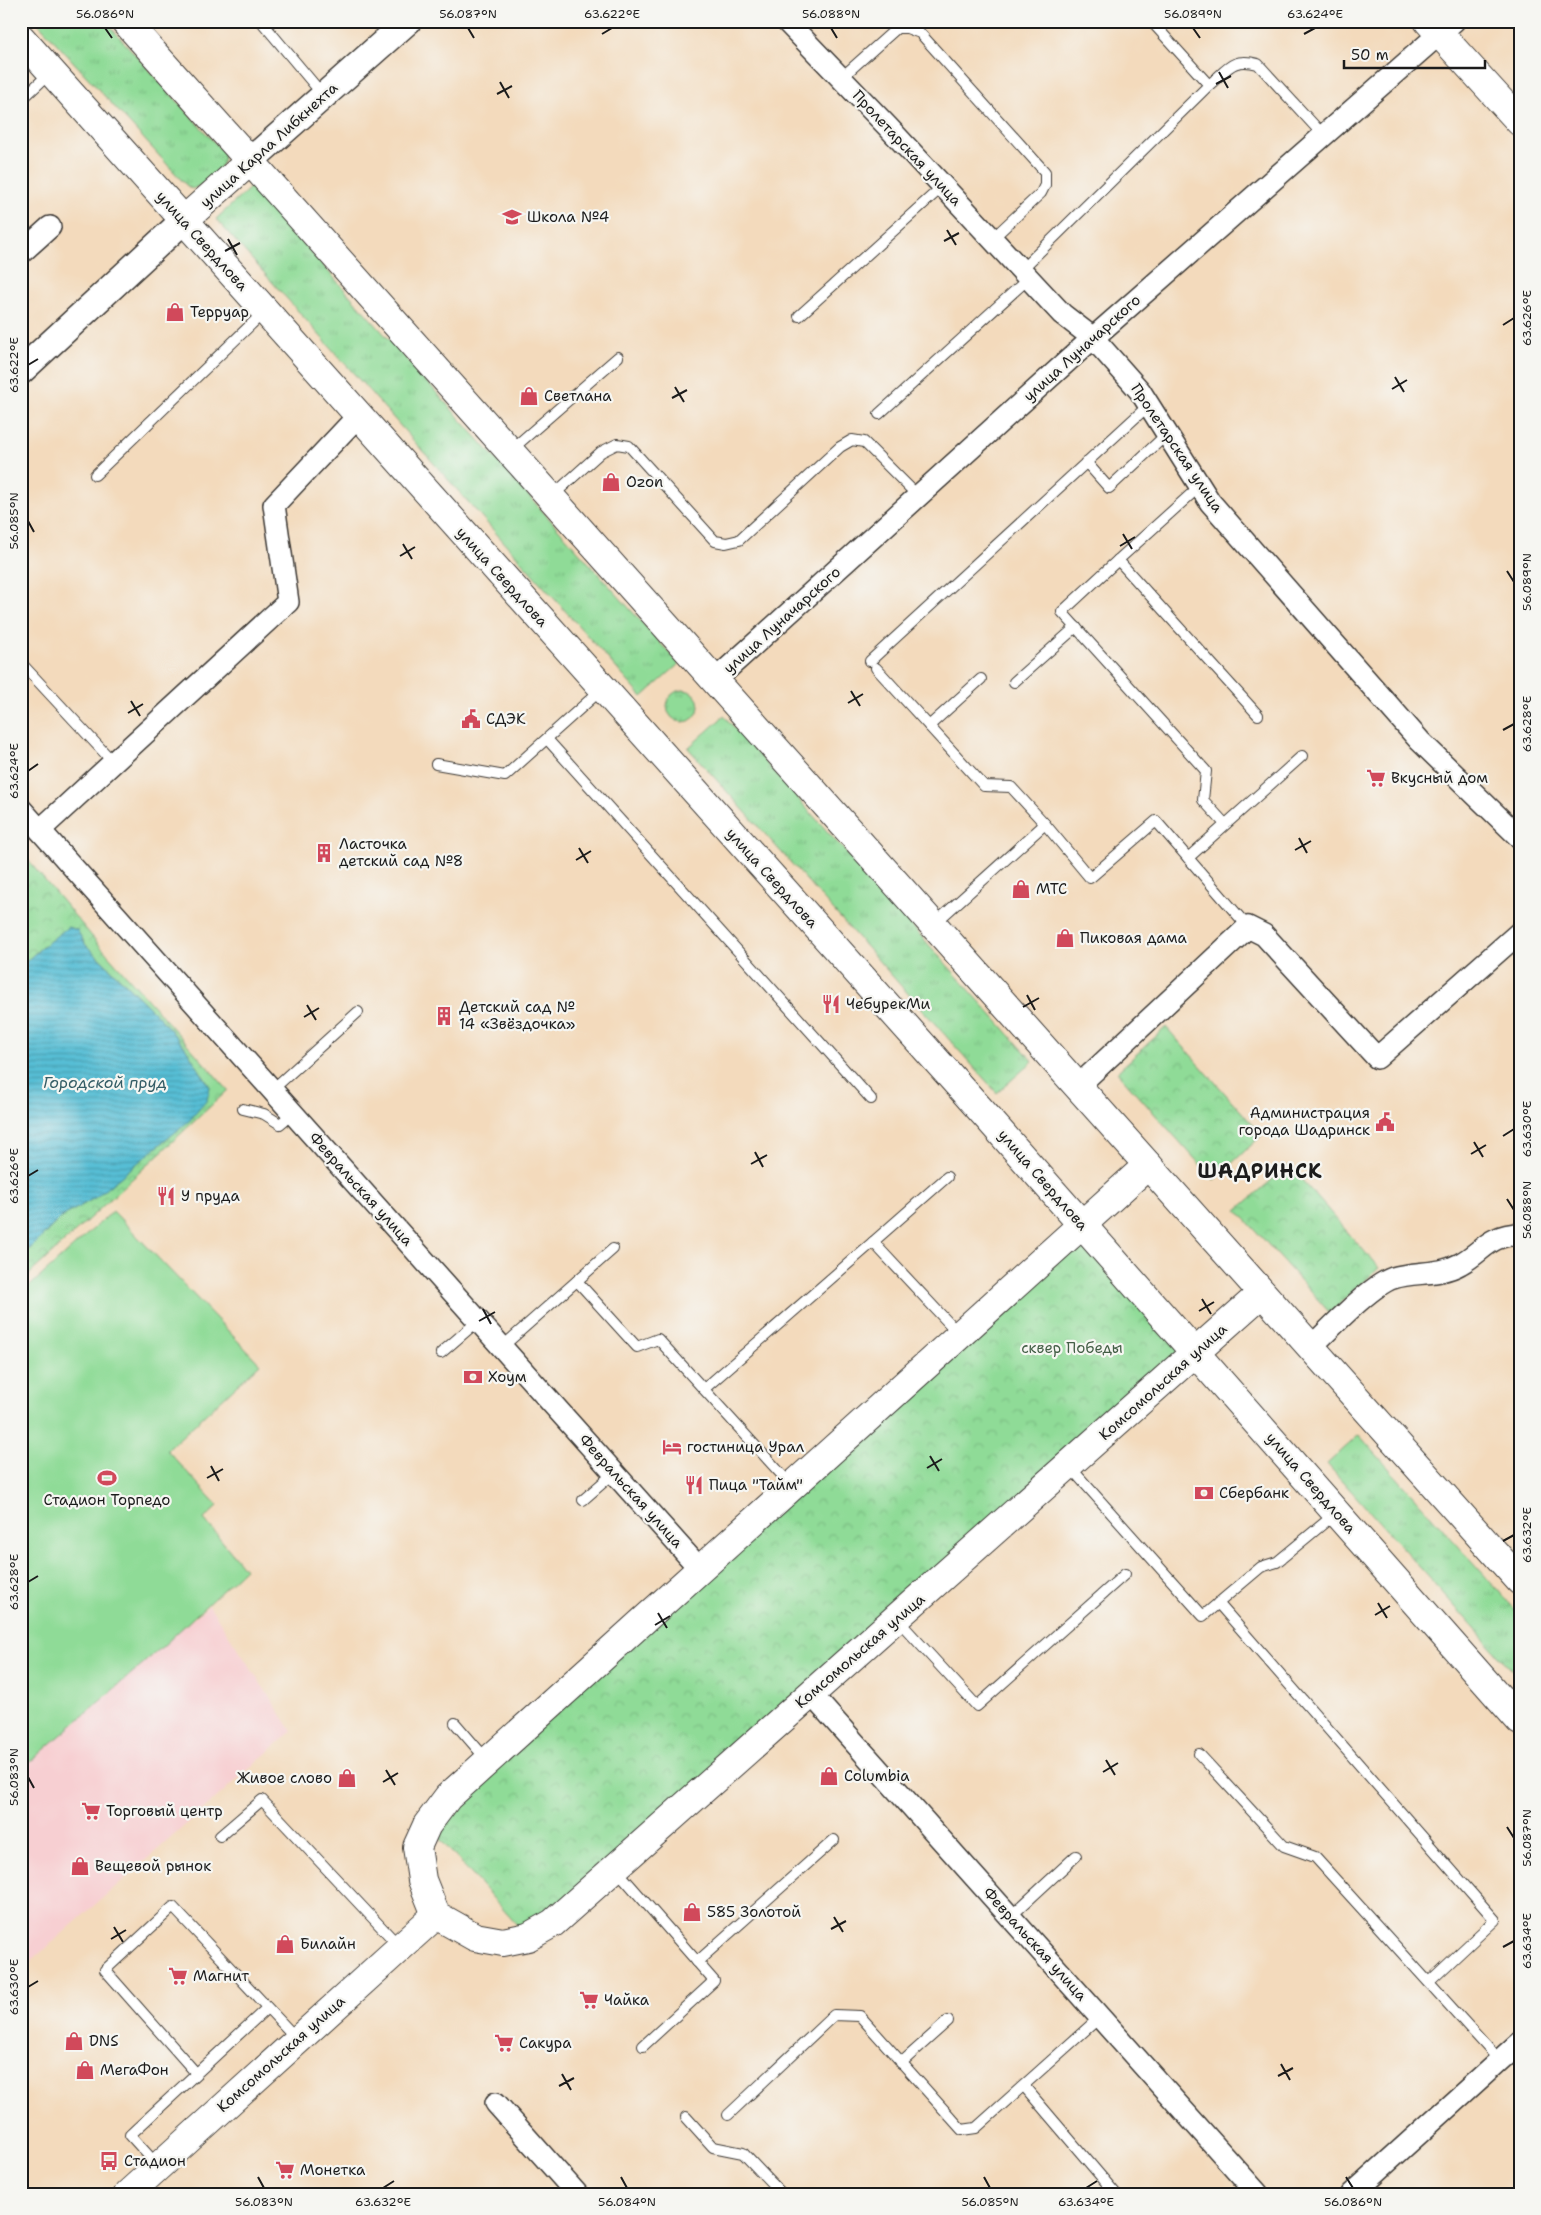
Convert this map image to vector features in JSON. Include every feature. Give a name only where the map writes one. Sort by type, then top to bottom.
[{"type":"main road","points":[[126,21],[1520,1581]]},
{"type":"main road","points":[[1441,26],[1520,122]]},
{"type":"main road","name":"улица Свердлова","points":[[21,38],[1082,1224],[1520,1721]]},
{"type":"main road","name":"улица Карла Либкнехта","points":[[183,221],[250,161]]},
{"type":"main road","points":[[436,1915],[422,1880],[417,1846],[427,1825],[448,1797],[1148,1165]]},
{"type":"main road","name":"Комсомольская улица","points":[[128,2194],[436,1915],[475,1937],[503,1942],[528,1937],[553,1923],[1262,1293]]},
{"type":"street","name":"улица Карла Либкнехта","points":[[250,161],[408,21]]},
{"type":"street","name":"Пролетарская улица","points":[[786,21],[1062,314],[1093,338],[1140,391],[1210,502],[1420,741],[1520,838]]},
{"type":"street","name":"улица Луначарского","points":[[715,680],[1093,338],[1324,136],[1441,26]]},
{"type":"street","name":"улица Карла Либкнехта","points":[[21,371],[183,221]]},
{"type":"street","points":[[21,253],[50,227]]},
{"type":"street","points":[[40,830],[288,602],[274,505],[358,416]]},
{"type":"street","name":"Февральская улица","points":[[21,809],[700,1569]]},
{"type":"street","points":[[1078,1086],[1248,927],[1264,936],[1377,1058],[1520,932]]},
{"type":"street","points":[[1311,1347],[1374,1289],[1390,1279],[1408,1274],[1444,1271],[1460,1264],[1497,1238],[1520,1234]]},
{"type":"street","name":"Февральская улица","points":[[811,1694],[1258,2194]]},
{"type":"street","points":[[1352,2194],[1520,2042]]},
{"type":"street","points":[[496,2102],[577,2194]]},
{"type":"lane","points":[[261,21],[324,96]]},
{"type":"lane","points":[[1151,21],[1210,85]]},
{"type":"lane","points":[[841,78],[897,28],[907,28],[920,33],[1045,172],[1045,185],[1041,193],[992,239]]},
{"type":"lane","points":[[879,414],[1025,274],[1210,85],[1237,61],[1258,64],[1324,136]]},
{"type":"lane","points":[[21,100],[51,72]]},
{"type":"lane","points":[[799,316],[942,186]]},
{"type":"lane","points":[[95,475],[265,311]]},
{"type":"lane","points":[[510,452],[618,357]]},
{"type":"lane","points":[[1149,405],[1086,462],[873,664],[984,786],[1011,787],[1090,878],[1156,821],[1248,927]]},
{"type":"lane","points":[[1086,462],[1110,488],[1167,434]]},
{"type":"lane","points":[[551,497],[601,452],[618,444],[629,446],[715,540],[726,543],[739,540],[840,447],[852,440],[864,442],[918,496]]},
{"type":"lane","points":[[1200,486],[1062,612],[1206,771],[1203,800],[1225,824]]},
{"type":"lane","points":[[1118,560],[1258,714]]},
{"type":"lane","points":[[1014,682],[1076,627]]},
{"type":"lane","points":[[21,663],[113,762]]},
{"type":"lane","points":[[929,726],[980,679]]},
{"type":"lane","points":[[436,764],[505,776],[602,689]]},
{"type":"lane","points":[[547,739],[871,1099]]},
{"type":"lane","points":[[1188,858],[1302,756]]},
{"type":"lane","points":[[933,924],[1045,824]]},
{"type":"lane","points":[[272,1090],[358,1012]]},
{"type":"lane","points":[[243,1109],[264,1114],[280,1124],[292,1113]]},
{"type":"lane","points":[[704,1389],[947,1176]]},
{"type":"lane","points":[[873,1242],[960,1335]]},
{"type":"lane","points":[[502,1347],[614,1249]]},
{"type":"lane","points":[[577,1281],[637,1347],[658,1339],[792,1486]]},
{"type":"lane","points":[[441,1353],[478,1321]]},
{"type":"lane","points":[[1069,1466],[1203,1616],[1261,1567],[1277,1562],[1337,1513]]},
{"type":"lane","points":[[583,1500],[614,1473]]},
{"type":"lane","points":[[897,1618],[977,1706],[1125,1574]]},
{"type":"lane","points":[[1218,1603],[1495,1920],[1429,1982]]},
{"type":"lane","points":[[455,1723],[488,1761]]},
{"type":"lane","points":[[1199,1754],[1284,1846],[1315,1857],[1499,2060]]},
{"type":"lane","points":[[220,1836],[262,1800],[400,1947]]},
{"type":"lane","points":[[697,1962],[834,1840]]},
{"type":"lane","points":[[1010,1917],[1076,1856]]},
{"type":"lane","points":[[615,1868],[714,1981],[643,2046]]},
{"type":"lane","points":[[196,2073],[105,1970],[173,1907],[297,2039]]},
{"type":"lane","points":[[158,2166],[130,2136],[267,2008]]},
{"type":"lane","points":[[728,2115],[834,2015],[860,2016],[962,2130],[976,2128],[1100,2016]]},
{"type":"lane","points":[[902,2063],[948,2021]]},
{"type":"lane","points":[[1024,2086],[1116,2194]]},
{"type":"lane","points":[[686,2117],[713,2147],[743,2153],[782,2194]]},
{"type":"shaded area","name":"Вещевой рынок","points":[[209,1605],[292,1731],[21,1970],[21,1770]]},
{"type":"green space","points":[[36,21],[105,21],[224,153],[222,164],[214,175],[192,189],[186,185]]},
{"type":"green space","points":[[252,186],[679,664],[642,697],[216,219]]},
{"type":"green space","points":[[683,690],[695,694],[699,706],[695,718],[683,722],[671,718],[667,706],[671,694]]},
{"type":"green space","points":[[724,716],[1033,1061],[997,1093],[688,748]]},
{"type":"green space","points":[[21,852],[101,947],[228,1090],[21,1282],[21,1254],[31,1248],[60,1218],[96,1197],[210,1087],[185,1047],[160,1018],[85,944],[76,930],[68,928],[21,966]]},
{"type":"green space","points":[[1166,1027],[1262,1135],[1214,1180],[1117,1072]]},
{"type":"green space","points":[[1289,1165],[1379,1268],[1330,1313],[1237,1210]]},
{"type":"green space","name":"Стадион Торпедо","points":[[113,1211],[260,1364],[167,1450],[218,1506],[204,1519],[245,1569],[162,1647],[21,1770],[21,1294]]},
{"type":"green space","name":"сквер Победы","points":[[1082,1225],[1196,1352],[528,1937],[427,1825]]},
{"type":"green space","points":[[1359,1435],[1520,1615],[1520,1679],[1327,1464]]},
{"type":"water","name":"Городской пруд","points":[[68,927],[77,930],[85,944],[160,1018],[185,1047],[210,1087],[207,1100],[189,1121],[96,1197],[60,1218],[31,1248],[21,1254],[21,966]]},
{"type":"place","name":"Школа №4","points":[[512,217]]},
{"type":"place","name":"Терруар","points":[[175,312]]},
{"type":"place","name":"Светлана","points":[[529,396]]},
{"type":"place","name":"Ozon","points":[[611,482]]},
{"type":"place","name":"СДЭК","points":[[471,719]]},
{"type":"place","name":"Вкусный дом","points":[[1376,778]]},
{"type":"place","name":"Ласточка детский сад №8","points":[[324,853]]},
{"type":"place","name":"МТС","points":[[1021,889]]},
{"type":"place","name":"Пиковая дама","points":[[1065,938]]},
{"type":"place","name":"ЧебурекМи","points":[[831,1004]]},
{"type":"place","name":"Детский сад № 14 «Звёздочка»","points":[[444,1016]]},
{"type":"place","name":"Администрация города Шадринск","points":[[1385,1122]]},
{"type":"place","name":"У пруда","points":[[166,1196]]},
{"type":"place","name":"Хоум","points":[[473,1377]]},
{"type":"place","name":"гостиница Урал","points":[[672,1447]]},
{"type":"place","name":"Стадион Торпедо","points":[[107,1478]]},
{"type":"place","name":"Пица \"Тайм\"","points":[[694,1485]]},
{"type":"place","name":"Сбербанк","points":[[1204,1493]]},
{"type":"place","name":"Columbia","points":[[829,1776]]},
{"type":"place","name":"Живое слово","points":[[347,1778]]},
{"type":"place","name":"Торговый центр","points":[[91,1811]]},
{"type":"place","name":"Вещевой рынок","points":[[80,1866]]},
{"type":"place","name":"585 Золотой","points":[[692,1912]]},
{"type":"place","name":"Билайн","points":[[285,1944]]},
{"type":"place","name":"Магнит","points":[[178,1976]]},
{"type":"place","name":"Чайка","points":[[589,2000]]},
{"type":"place","name":"DNS","points":[[74,2041]]},
{"type":"place","name":"Сакура","points":[[504,2043]]},
{"type":"place","name":"МегаФон","points":[[85,2070]]},
{"type":"place","name":"Стадион","points":[[109,2161]]},
{"type":"place","name":"Монетка","points":[[285,2170]]},
{"type":"district","name":"ШАДРИНСК","points":[[1260,1171]]}]
